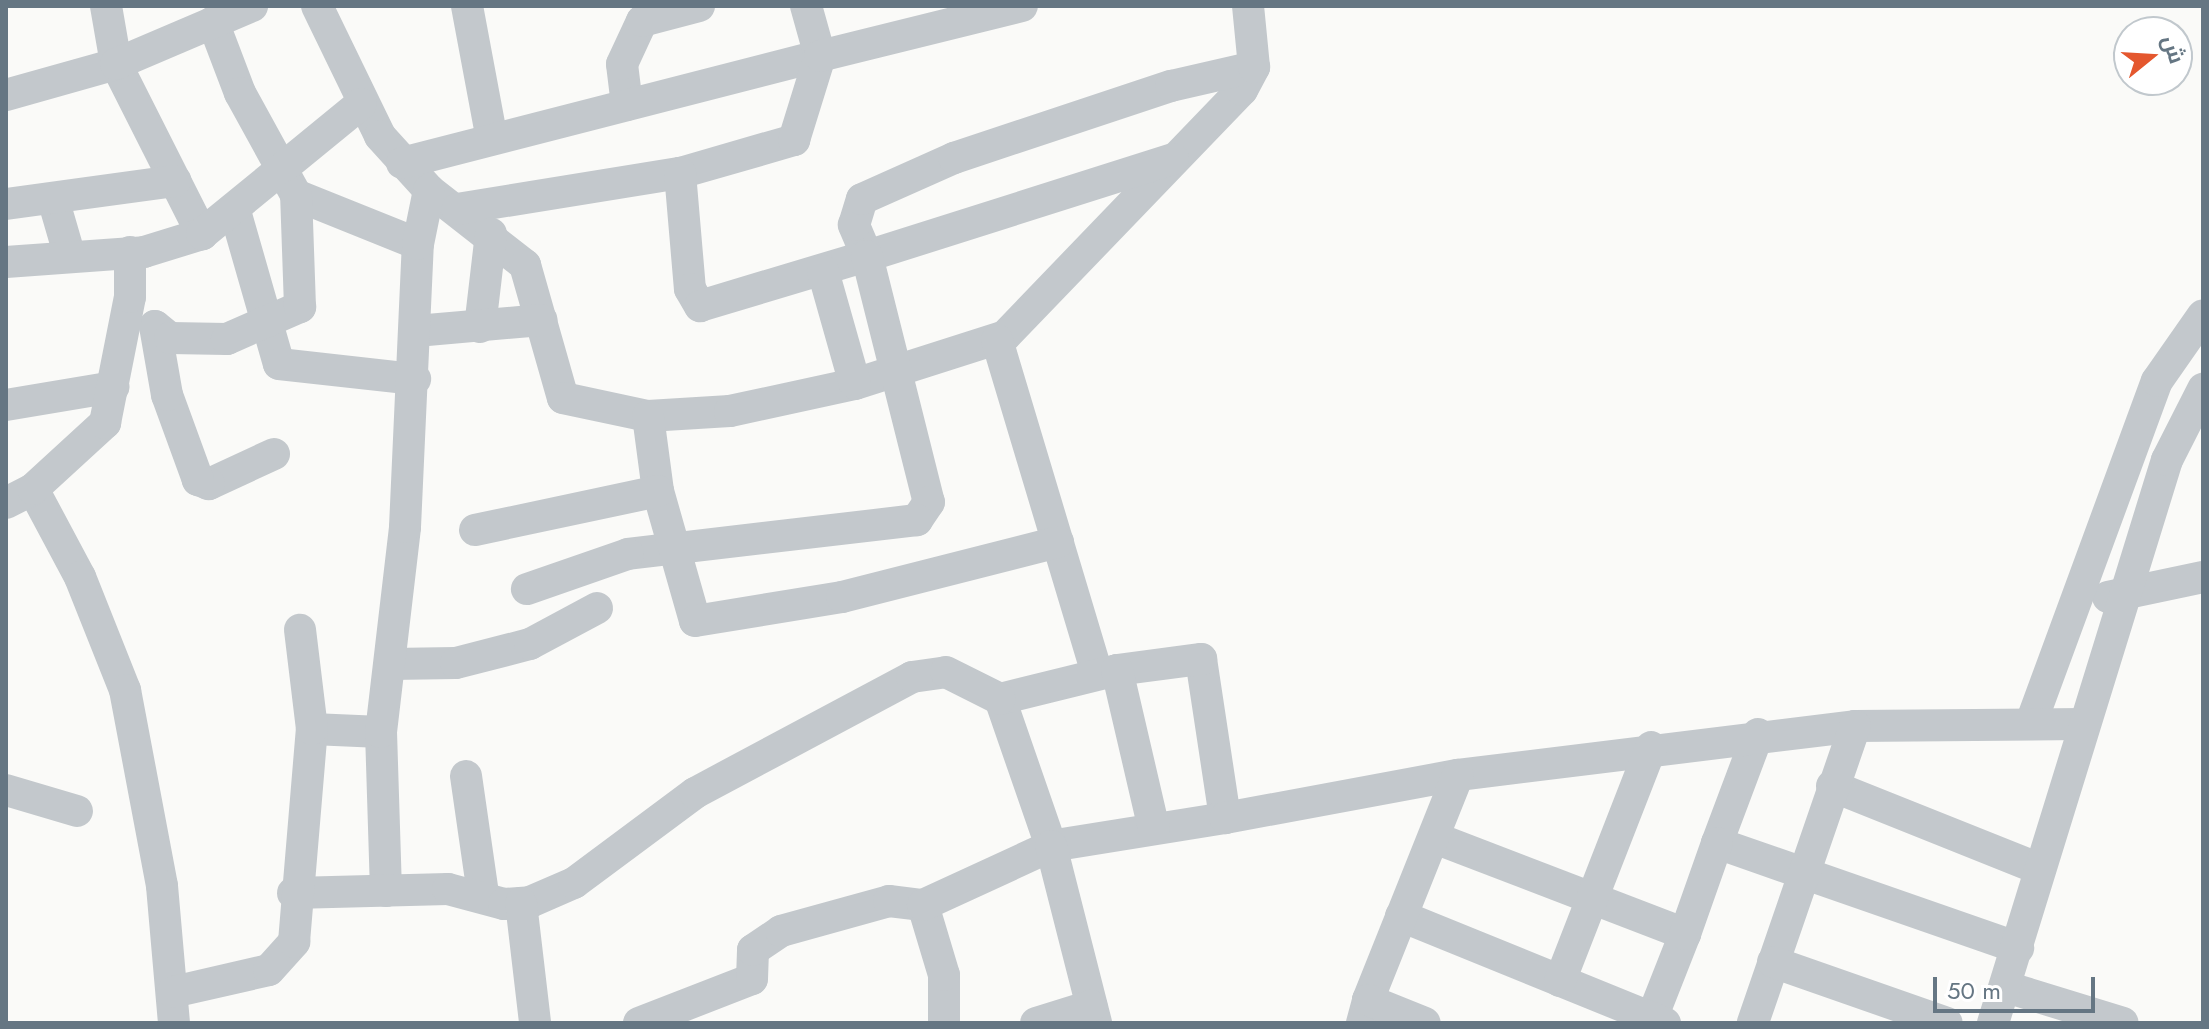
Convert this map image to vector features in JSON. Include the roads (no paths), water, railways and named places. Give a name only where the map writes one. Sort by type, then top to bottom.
[{"type":"street","points":[[106,6],[116,64],[202,234]]},
{"type":"street","points":[[6,95],[116,64],[252,6]]},
{"type":"street","points":[[317,6],[361,104],[402,163],[429,190],[491,234],[531,274],[563,398],[648,416],[730,411],[855,384],[997,340],[1019,328],[1248,84],[1254,67],[1248,6]]},
{"type":"street","points":[[467,6],[492,139]]},
{"type":"street","points":[[627,105],[622,64],[640,13],[699,6]]},
{"type":"street","points":[[457,209],[680,173],[794,140],[797,113],[815,87],[820,56],[806,6]]},
{"type":"street","points":[[402,163],[1022,6]]},
{"type":"street","points":[[130,297],[155,326],[188,341],[227,339],[300,307],[289,184],[213,22]]},
{"type":"street","points":[[527,589],[608,558],[923,517],[929,502],[901,370],[867,256],[854,225],[862,199],[997,142],[1254,67]]},
{"type":"street","points":[[6,262],[130,252],[202,234],[235,211],[289,184],[320,131],[361,104]]},
{"type":"street","points":[[680,173],[695,304],[823,271],[1176,158]]},
{"type":"street","points":[[6,204],[54,202],[175,181]]},
{"type":"street","points":[[289,184],[418,244]]},
{"type":"street","points":[[386,891],[381,732],[391,664],[415,379],[418,244],[429,190]]},
{"type":"street","points":[[54,202],[70,257]]},
{"type":"street","points":[[235,211],[264,325],[281,365],[415,379]]},
{"type":"street","points":[[480,327],[491,234]]},
{"type":"street","points":[[130,252],[130,297],[114,387],[102,428],[19,496],[80,577],[125,690],[162,886],[173,1008],[279,964],[294,942],[293,893],[309,808],[312,729],[300,630]]},
{"type":"street","points":[[823,271],[855,384]]},
{"type":"street","points":[[2031,723],[2082,599],[2157,381],[2203,315]]},
{"type":"street","points":[[416,331],[542,320]]},
{"type":"street","points":[[155,326],[170,407],[198,480],[209,484],[274,454]]},
{"type":"street","points":[[997,340],[1058,542],[1107,672],[1154,829]]},
{"type":"street","points":[[6,405],[114,387]]},
{"type":"street","points":[[1993,1023],[2018,948],[2082,724],[2167,460],[2203,389]]},
{"type":"street","points":[[648,416],[658,491],[697,621],[842,597],[1058,542]]},
{"type":"street","points":[[475,530],[658,491]]},
{"type":"street","points":[[2082,599],[2125,596],[2203,577]]},
{"type":"street","points":[[391,664],[456,663],[530,644],[597,608]]},
{"type":"street","points":[[293,893],[386,891],[483,894],[521,903],[563,889],[695,793],[912,677],[946,672],[1000,699],[1107,672],[1205,661],[1225,818]]},
{"type":"street","points":[[1000,699],[1051,846],[1093,1015],[1036,1023]]},
{"type":"street","points":[[639,1023],[686,1014],[752,979],[753,950],[781,931],[889,901],[923,905],[1051,846],[1458,775],[1758,734],[1855,726],[2082,724]]},
{"type":"street","points":[[1753,1023],[1855,726]]},
{"type":"street","points":[[312,729],[381,732]]},
{"type":"street","points":[[1401,916],[1656,1021],[1758,734]]},
{"type":"street","points":[[1560,981],[1651,747]]},
{"type":"street","points":[[1425,1023],[1365,1011],[1458,775]]},
{"type":"street","points":[[466,776],[483,894]]},
{"type":"street","points":[[1832,786],[2040,869]]},
{"type":"street","points":[[6,790],[77,811]]},
{"type":"street","points":[[1435,838],[1685,934]]},
{"type":"street","points":[[1717,843],[2018,948]]},
{"type":"street","points":[[521,903],[535,1023]]},
{"type":"street","points":[[923,905],[944,975],[944,1023]]},
{"type":"street","points":[[1773,962],[1947,1023]]},
{"type":"street","points":[[2006,987],[2123,1023]]}]
